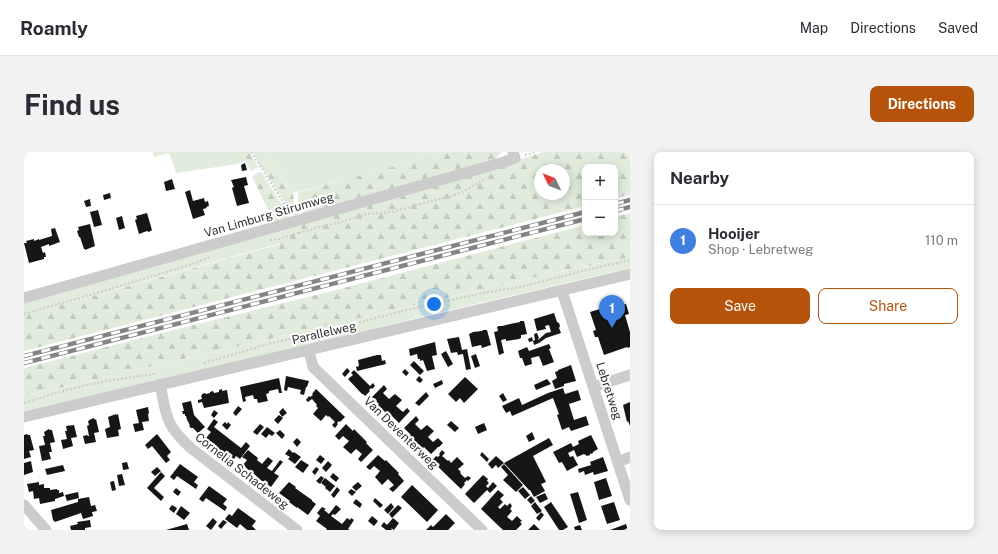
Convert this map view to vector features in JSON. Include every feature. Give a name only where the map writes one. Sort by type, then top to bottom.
[{"type":"street","name":"Van Limburg Stirumweg","points":[[24,298],[496,164],[515,158],[513,152]]},
{"type":"street","name":"Parallelweg","points":[[24,417],[160,379],[309,350],[630,274]]},
{"type":"street","name":"Lebretweg","points":[[562,291],[630,500]]},
{"type":"street","name":"Van Deventerweg","points":[[309,350],[313,367],[482,530]]},
{"type":"street","points":[[593,387],[630,375]]},
{"type":"street","name":"Cornelia Schadeweg","points":[[160,379],[165,409],[170,424],[180,438],[192,449],[297,530]]},
{"type":"street","points":[[618,462],[630,457]]},
{"type":"street","points":[[24,505],[46,530]]},
{"type":"path","points":[[251,152],[295,221],[298,234]]},
{"type":"path","points":[[268,240],[298,234],[366,214],[398,211],[451,196],[462,192],[488,178],[493,172],[496,164]]},
{"type":"path","points":[[24,314],[104,291],[216,255]]},
{"type":"path","points":[[198,364],[272,343],[322,332],[423,306],[488,292],[520,288],[630,260]]},
{"type":"path","points":[[24,403],[48,395],[89,385],[160,379]]},
{"type":"green space","points":[[153,152],[228,152],[233,161],[238,164],[176,173],[169,153],[154,157]]},
{"type":"green space","points":[[228,152],[249,152],[258,167],[252,171],[245,161],[238,164],[234,162],[229,156]]},
{"type":"green space","points":[[252,152],[264,152],[293,193],[294,203],[298,214],[296,216],[289,209]]},
{"type":"green space","points":[[264,152],[452,152],[293,193]]},
{"type":"green space","points":[[452,152],[502,152],[493,161],[303,215],[298,201],[299,192]]},
{"type":"green space","points":[[544,152],[630,152],[630,195],[618,197],[618,164],[582,164],[582,207],[24,351],[24,315],[280,244],[277,234],[299,225]]},
{"type":"green space","points":[[259,172],[262,173],[289,216],[288,218],[275,223],[252,177]]},
{"type":"green space","points":[[630,213],[630,257],[531,278],[24,396],[24,368],[328,292],[582,226],[582,236],[618,236],[618,216]]},
{"type":"green space","points":[[299,225],[277,234],[281,243],[24,315],[24,303]]},
{"type":"green space","points":[[630,257],[630,268],[433,314],[269,355],[24,411],[24,396],[531,278]]},
{"type":"building","points":[[245,163],[247,170],[242,171],[241,165]]},
{"type":"building","points":[[246,177],[248,185],[244,186],[249,203],[237,206],[232,188],[234,187],[231,180]]},
{"type":"building","points":[[172,179],[175,189],[166,191],[164,182]]},
{"type":"building","points":[[190,190],[193,201],[204,198],[205,202],[208,201],[209,206],[203,209],[205,215],[193,219],[185,192]]},
{"type":"building","points":[[110,193],[111,198],[104,200],[103,195]]},
{"type":"building","points":[[90,199],[91,206],[86,207],[84,201]]},
{"type":"building","points":[[98,210],[102,225],[94,227],[90,212]]},
{"type":"building","points":[[147,213],[152,230],[139,234],[135,220],[137,219],[136,216]]},
{"type":"building","points":[[122,216],[125,228],[119,230],[116,218]]},
{"type":"building","points":[[90,224],[95,246],[85,250],[77,231],[79,230],[78,227]]},
{"type":"building","points":[[55,228],[60,242],[41,247],[43,253],[45,252],[46,257],[44,257],[44,259],[29,263],[24,243],[34,239],[34,241],[52,236],[51,229]]},
{"type":"building","points":[[620,302],[621,305],[626,304],[629,314],[625,315],[630,332],[630,347],[604,355],[598,337],[595,337],[593,331],[596,330],[590,312],[603,308],[606,304],[607,307]]},
{"type":"building","points":[[554,313],[557,322],[559,323],[561,333],[546,338],[534,345],[533,341],[535,340],[534,334],[537,333],[539,338],[538,340],[546,333],[551,332],[549,325],[545,326],[546,329],[537,331],[534,319]]},
{"type":"building","points":[[524,321],[527,334],[521,335],[521,338],[519,339],[506,341],[506,339],[501,340],[504,353],[499,355],[494,332],[498,331],[497,327]]},
{"type":"building","points":[[487,330],[491,345],[482,348],[481,345],[472,347],[469,334]]},
{"type":"building","points":[[459,337],[462,350],[467,349],[471,369],[466,370],[463,354],[458,355],[457,352],[451,353],[447,339]]},
{"type":"building","points":[[532,337],[533,341],[529,342],[528,339]]},
{"type":"building","points":[[435,342],[437,355],[432,356],[435,369],[427,371],[423,360],[420,361],[420,359],[418,359],[417,354],[410,356],[409,349]]},
{"type":"building","points":[[549,344],[551,348],[549,349],[554,362],[543,366],[539,356],[531,358],[532,364],[525,366],[518,351],[527,347],[529,351]]},
{"type":"building","points":[[446,351],[453,364],[448,367],[441,354]]},
{"type":"building","points":[[476,354],[480,366],[475,368],[471,356]]},
{"type":"building","points":[[381,355],[382,361],[385,360],[386,364],[357,371],[356,367],[359,366],[358,360]]},
{"type":"building","points":[[414,361],[424,371],[420,375],[410,365]]},
{"type":"building","points":[[571,365],[576,381],[564,384],[564,386],[555,389],[552,381],[557,378],[555,372]]},
{"type":"building","points":[[347,368],[350,371],[345,377],[342,374]]},
{"type":"building","points":[[405,369],[409,373],[406,376],[402,372]]},
{"type":"building","points":[[354,370],[370,386],[373,383],[375,386],[369,390],[370,391],[365,396],[348,379],[353,375],[351,373]]},
{"type":"building","points":[[286,376],[309,381],[304,395],[300,394],[301,390],[288,387],[287,391],[284,390]]},
{"type":"building","points":[[419,376],[423,380],[420,383],[416,380]]},
{"type":"building","points":[[465,377],[478,389],[464,403],[460,398],[456,402],[448,394]]},
{"type":"building","points":[[279,378],[282,393],[279,393],[278,389],[269,391],[269,393],[266,394],[268,401],[258,403],[257,399],[254,399],[253,395],[245,397],[246,401],[243,402],[240,387]]},
{"type":"building","points":[[547,379],[551,384],[536,390],[534,385]]},
{"type":"building","points":[[442,380],[443,384],[435,388],[433,384]]},
{"type":"building","points":[[384,385],[387,389],[383,393],[389,399],[395,394],[402,400],[396,406],[403,412],[407,408],[410,411],[399,423],[392,416],[391,418],[372,397]]},
{"type":"building","points":[[563,388],[565,394],[578,390],[581,400],[569,404],[574,420],[586,416],[589,425],[571,431],[569,427],[562,430],[557,415],[559,414],[553,398],[512,416],[510,411],[506,413],[502,406],[519,398],[522,405]]},
{"type":"building","points":[[222,389],[222,391],[227,390],[229,403],[204,408],[202,402],[198,403],[198,400],[202,399],[202,394],[213,391],[214,393],[219,392],[219,390]]},
{"type":"building","points":[[316,389],[345,417],[337,423],[338,424],[335,428],[332,425],[335,422],[329,416],[328,417],[326,415],[321,421],[313,414],[318,408],[316,406],[317,405],[312,399],[308,402],[306,400],[309,396],[310,397],[313,395],[312,394]]},
{"type":"building","points":[[426,392],[429,396],[419,406],[415,403]]},
{"type":"building","points":[[503,393],[507,400],[503,402],[499,396]]},
{"type":"building","points":[[191,401],[194,415],[205,427],[198,433],[189,426],[190,425],[186,416],[182,411],[184,411],[182,403]]},
{"type":"building","points":[[630,402],[630,426],[628,421],[627,422],[623,405]]},
{"type":"building","points":[[238,406],[242,409],[236,416],[233,413]]},
{"type":"building","points":[[148,407],[149,421],[142,422],[144,430],[135,432],[133,424],[139,423],[136,410]]},
{"type":"building","points":[[283,408],[287,413],[282,417],[279,412]]},
{"type":"building","points":[[214,410],[218,413],[214,418],[211,415]]},
{"type":"building","points":[[118,414],[121,429],[118,430],[119,436],[107,438],[105,429],[110,427],[108,417]]},
{"type":"building","points":[[279,415],[283,418],[278,424],[274,420]]},
{"type":"building","points":[[416,416],[419,420],[415,424],[421,430],[427,425],[434,431],[428,437],[433,442],[438,438],[443,443],[431,454],[416,442],[404,428]]},
{"type":"building","points":[[94,418],[95,420],[96,419],[99,432],[94,433],[96,442],[85,444],[83,436],[89,436],[87,426],[89,425],[88,421]]},
{"type":"building","points":[[214,419],[218,422],[214,427],[241,448],[246,442],[250,446],[240,459],[236,456],[232,459],[206,439],[211,432],[207,429]]},
{"type":"building","points":[[451,421],[459,428],[455,432],[447,425]]},
{"type":"building","points":[[225,422],[227,424],[228,422],[231,425],[227,430],[222,425]]},
{"type":"building","points":[[484,423],[487,430],[478,434],[475,427]]},
{"type":"building","points":[[260,424],[264,427],[257,435],[253,432]]},
{"type":"building","points":[[346,424],[353,431],[354,429],[373,450],[361,462],[358,459],[362,454],[356,449],[351,454],[343,447],[349,441],[343,436],[339,440],[335,436]]},
{"type":"building","points":[[74,425],[77,437],[71,438],[73,446],[63,449],[61,440],[67,439],[65,431],[67,431],[66,426]]},
{"type":"building","points":[[267,427],[275,433],[272,436],[269,434],[266,438],[261,434]]},
{"type":"building","points":[[49,429],[52,430],[55,442],[50,443],[52,452],[49,452],[51,459],[42,461],[39,446],[45,445],[43,436],[45,436],[44,432]]},
{"type":"building","points":[[280,430],[285,435],[282,439],[276,433]]},
{"type":"building","points":[[532,432],[535,439],[529,442],[526,436]]},
{"type":"building","points":[[157,434],[171,452],[167,456],[170,460],[166,463],[152,446],[148,449],[145,445]]},
{"type":"building","points":[[24,435],[30,435],[34,450],[29,451],[31,457],[24,459]]},
{"type":"building","points":[[591,435],[598,449],[587,456],[584,454],[577,457],[574,450],[568,453],[570,457],[573,456],[578,465],[567,471],[562,462],[559,463],[553,452],[571,443],[573,447],[579,444],[578,441]]},
{"type":"building","points":[[297,438],[301,442],[297,447],[293,442]]},
{"type":"building","points":[[549,438],[553,445],[533,456],[546,482],[541,484],[545,491],[534,497],[530,490],[504,463]]},
{"type":"building","points":[[289,449],[301,457],[295,464],[288,459],[290,457],[285,454]]},
{"type":"building","points":[[248,450],[258,458],[257,460],[262,464],[268,457],[273,461],[267,468],[272,471],[280,460],[283,462],[274,473],[279,476],[271,487],[254,474],[250,473],[251,472],[243,465],[247,460],[242,457]]},
{"type":"building","points":[[442,450],[445,453],[442,456],[451,463],[457,457],[464,464],[458,469],[461,472],[460,473],[465,478],[468,476],[471,478],[464,483],[465,484],[461,489],[432,461],[436,456],[438,457],[440,455],[439,454]]},
{"type":"building","points":[[482,452],[489,459],[487,462],[480,455]]},
{"type":"building","points":[[320,455],[325,459],[321,464],[316,460]]},
{"type":"building","points":[[378,455],[385,461],[386,460],[399,473],[398,474],[404,481],[393,492],[389,489],[394,485],[388,479],[382,485],[375,477],[380,471],[374,466],[370,470],[366,467]]},
{"type":"building","points":[[496,456],[504,463],[498,468],[496,465],[492,469],[488,464]]},
{"type":"building","points":[[603,457],[608,471],[594,475],[593,472],[585,475],[584,471],[579,473],[578,469],[591,465],[590,462]]},
{"type":"building","points":[[301,460],[309,465],[303,473],[295,467]]},
{"type":"building","points":[[31,461],[33,472],[24,475],[24,463]]},
{"type":"building","points":[[328,461],[332,465],[326,472],[322,468]]},
{"type":"building","points":[[127,462],[129,469],[123,470],[122,463]]},
{"type":"building","points":[[180,464],[198,477],[194,482],[198,485],[196,489],[177,476],[174,480],[170,477]]},
{"type":"building","points":[[504,464],[523,485],[516,492],[503,480],[508,475],[501,467]]},
{"type":"building","points":[[63,465],[65,471],[47,475],[45,469]]},
{"type":"building","points":[[157,467],[161,471],[155,476],[151,472]]},
{"type":"building","points":[[316,467],[319,469],[315,475],[312,472]]},
{"type":"building","points":[[161,472],[165,476],[154,488],[164,497],[161,501],[147,488]]},
{"type":"building","points":[[333,473],[339,478],[336,482],[330,477]]},
{"type":"building","points":[[122,474],[125,485],[119,486],[117,475]]},
{"type":"building","points":[[483,475],[488,479],[487,481],[489,483],[486,486],[488,488],[493,482],[497,486],[490,493],[487,490],[474,503],[465,494]]},
{"type":"building","points":[[321,476],[324,478],[320,484],[316,481]]},
{"type":"building","points":[[325,478],[335,486],[330,492],[321,483]]},
{"type":"building","points":[[606,478],[612,496],[599,500],[594,482]]},
{"type":"building","points":[[114,481],[116,490],[112,491],[110,482]]},
{"type":"building","points":[[39,482],[39,485],[44,484],[44,488],[50,488],[50,490],[57,489],[59,490],[59,493],[63,492],[64,496],[55,499],[55,501],[40,504],[39,498],[34,499],[33,491],[29,492],[27,484]]},
{"type":"building","points":[[289,482],[316,504],[308,515],[279,493]]},
{"type":"building","points":[[358,482],[362,486],[356,491],[352,487]]},
{"type":"building","points":[[412,485],[438,510],[427,522],[401,497]]},
{"type":"building","points":[[209,486],[227,499],[223,504],[227,507],[225,511],[206,498],[203,502],[199,499]]},
{"type":"building","points":[[337,487],[340,490],[334,498],[331,495]]},
{"type":"building","points":[[523,487],[530,495],[525,499],[518,491]]},
{"type":"building","points":[[176,488],[181,492],[178,496],[173,492]]},
{"type":"building","points":[[351,489],[356,492],[352,496],[348,492]]},
{"type":"building","points":[[498,490],[504,495],[500,499],[503,502],[498,507],[500,509],[505,504],[507,506],[510,503],[512,506],[510,509],[512,511],[507,517],[512,521],[517,516],[522,521],[520,522],[522,524],[516,530],[503,530],[481,509]]},
{"type":"building","points":[[78,492],[79,498],[67,501],[65,495]]},
{"type":"building","points":[[578,492],[587,520],[579,523],[570,494]]},
{"type":"building","points":[[545,493],[548,499],[540,503],[536,497]]},
{"type":"building","points":[[531,496],[535,501],[531,504],[527,500]]},
{"type":"building","points":[[89,497],[91,506],[95,505],[97,511],[92,512],[93,516],[83,519],[81,513],[55,522],[53,520],[51,510],[78,502],[78,499]]},
{"type":"building","points":[[375,498],[383,505],[380,508],[373,501]]},
{"type":"building","points":[[356,499],[362,504],[360,508],[353,503]]},
{"type":"building","points":[[535,502],[542,511],[537,514],[531,506]]},
{"type":"building","points":[[551,502],[568,527],[563,530],[559,530],[544,507]]},
{"type":"building","points":[[614,502],[620,520],[607,524],[601,506]]},
{"type":"building","points":[[391,503],[394,507],[388,514],[384,510]]},
{"type":"building","points":[[172,505],[177,508],[174,513],[169,509]]},
{"type":"building","points":[[336,505],[341,509],[335,515],[333,514],[331,516],[342,524],[347,518],[354,520],[348,529],[350,530],[326,530],[327,529],[316,521],[320,516],[317,513],[322,507],[326,509],[324,510],[329,514]]},
{"type":"building","points":[[398,505],[402,508],[392,518],[389,514]]},
{"type":"building","points":[[181,506],[190,513],[184,520],[176,514]]},
{"type":"building","points":[[238,508],[256,521],[252,526],[256,530],[247,530],[240,524],[237,528],[225,519],[229,514],[232,516]]},
{"type":"building","points":[[541,512],[544,515],[539,521],[536,518]]},
{"type":"building","points":[[446,514],[455,523],[448,530],[426,530],[431,525],[433,527]]},
{"type":"building","points":[[372,516],[378,521],[374,526],[368,521]]},
{"type":"building","points":[[213,518],[217,522],[211,530],[206,526]]},
{"type":"building","points":[[393,518],[399,523],[394,530],[391,528],[392,530],[386,530],[381,526],[384,522],[387,525]]},
{"type":"building","points":[[90,520],[91,527],[85,528],[85,530],[71,530],[70,526],[78,524],[77,522]]},
{"type":"building","points":[[223,520],[227,522],[221,529],[218,526]]},
{"type":"building","points":[[187,524],[189,530],[166,530]]},
{"type":"building","points":[[534,524],[540,530],[528,530]]},
{"type":"building","points":[[626,524],[628,530],[610,530]]},
{"type":"building","points":[[580,525],[582,530],[575,530],[574,527]]},
{"type":"railway","points":[[618,203],[630,200]]},
{"type":"railway","points":[[618,210],[630,207]]},
{"type":"railway","points":[[24,356],[582,213]]},
{"type":"railway","points":[[24,363],[582,220]]},
{"type":"place","name":"Hooijer","points":[[612,328]]}]
